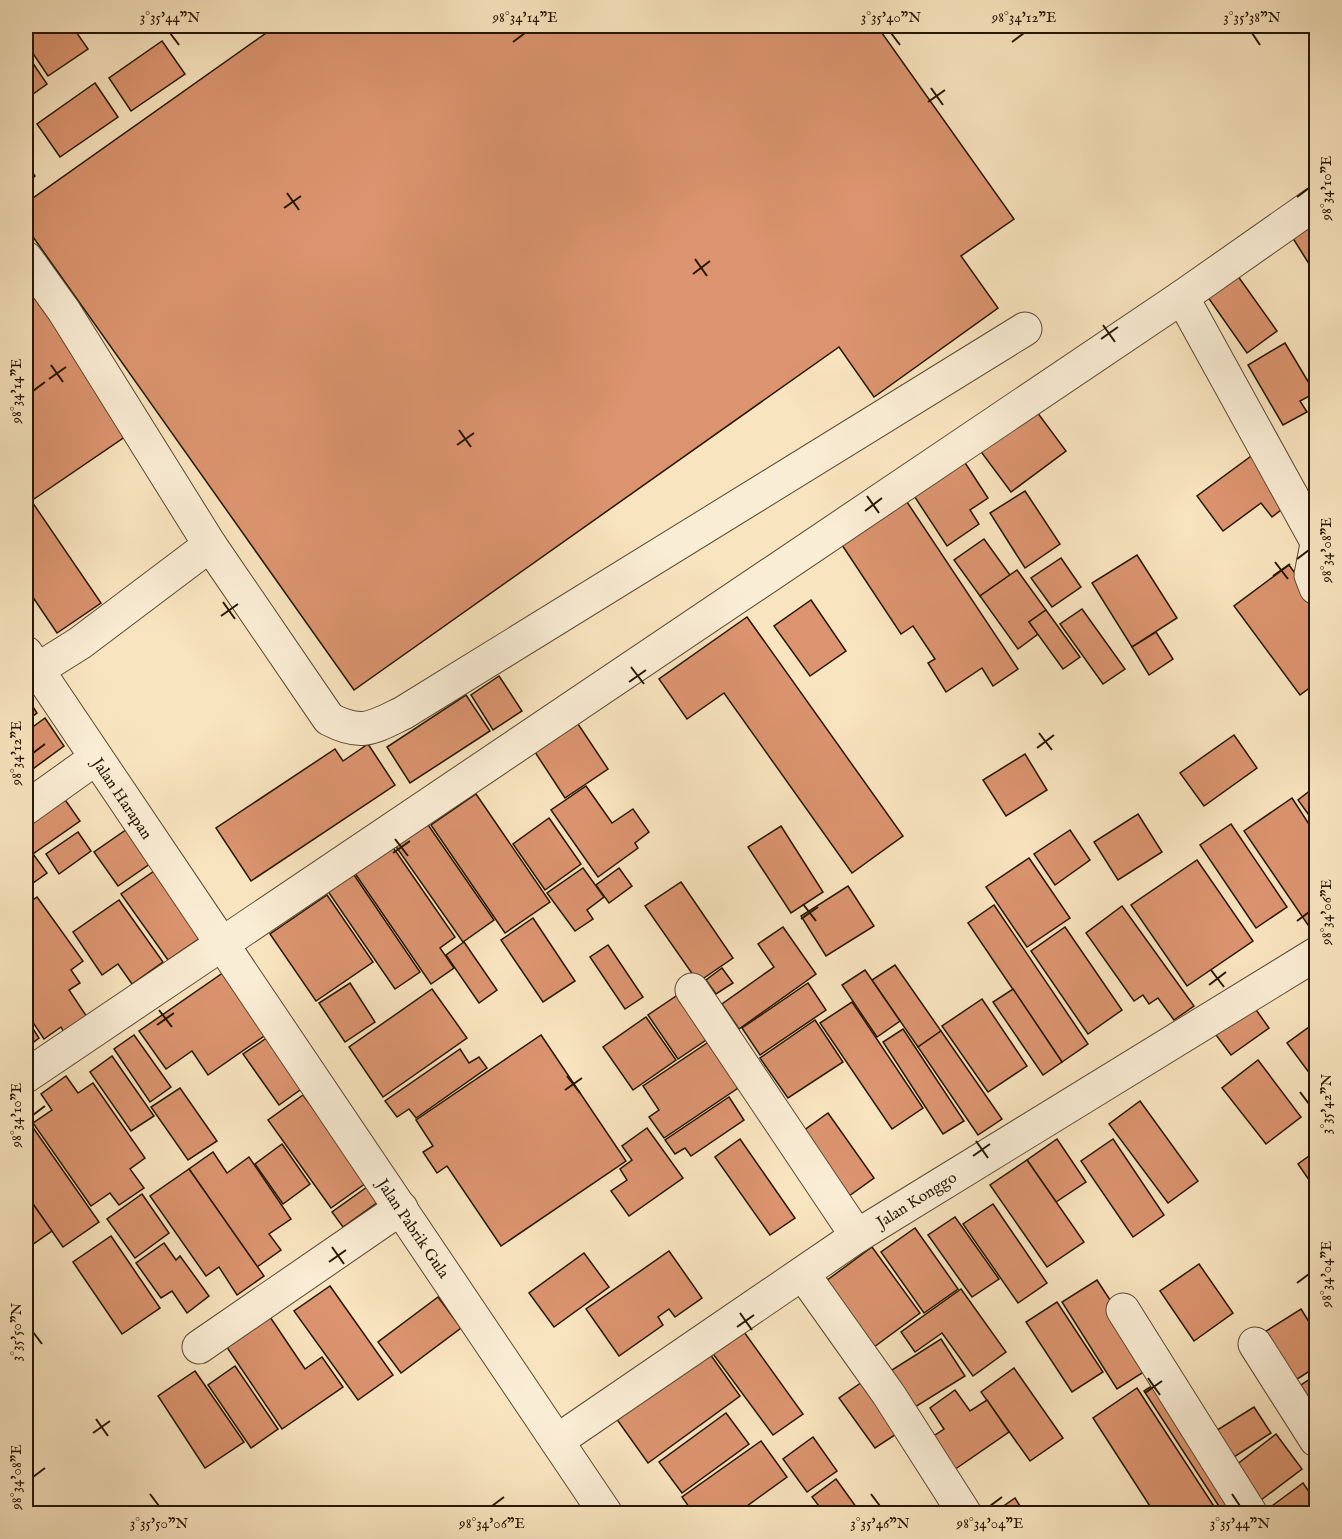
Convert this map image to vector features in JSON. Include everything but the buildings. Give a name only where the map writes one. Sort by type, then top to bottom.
[{"type":"street","points":[[26,1076],[220,943],[1182,297],[1317,203]]},
{"type":"street","points":[[26,258],[64,311],[210,545],[330,719],[348,728],[368,730],[403,713],[1025,329]]},
{"type":"street","points":[[1182,297],[1317,540]]},
{"type":"street","points":[[31,662],[80,643],[210,545]]},
{"type":"street","points":[[1317,549],[1311,575],[1317,588]]},
{"type":"street","name":"Jalan Harapan","points":[[31,662],[220,943]]},
{"type":"street","points":[[26,808],[96,758]]},
{"type":"street","name":"Jalan Pabrik Gula","points":[[220,943],[606,1514]]},
{"type":"street","name":"Jalan Konggo","points":[[557,1441],[857,1236],[1317,954]]},
{"type":"street","points":[[692,990],[857,1236]]},
{"type":"street","points":[[199,1347],[401,1208]]},
{"type":"street","points":[[803,1274],[889,1395],[965,1514]]},
{"type":"street","points":[[1123,1310],[1251,1514]]},
{"type":"street","points":[[1255,1344],[1317,1440]]}]
